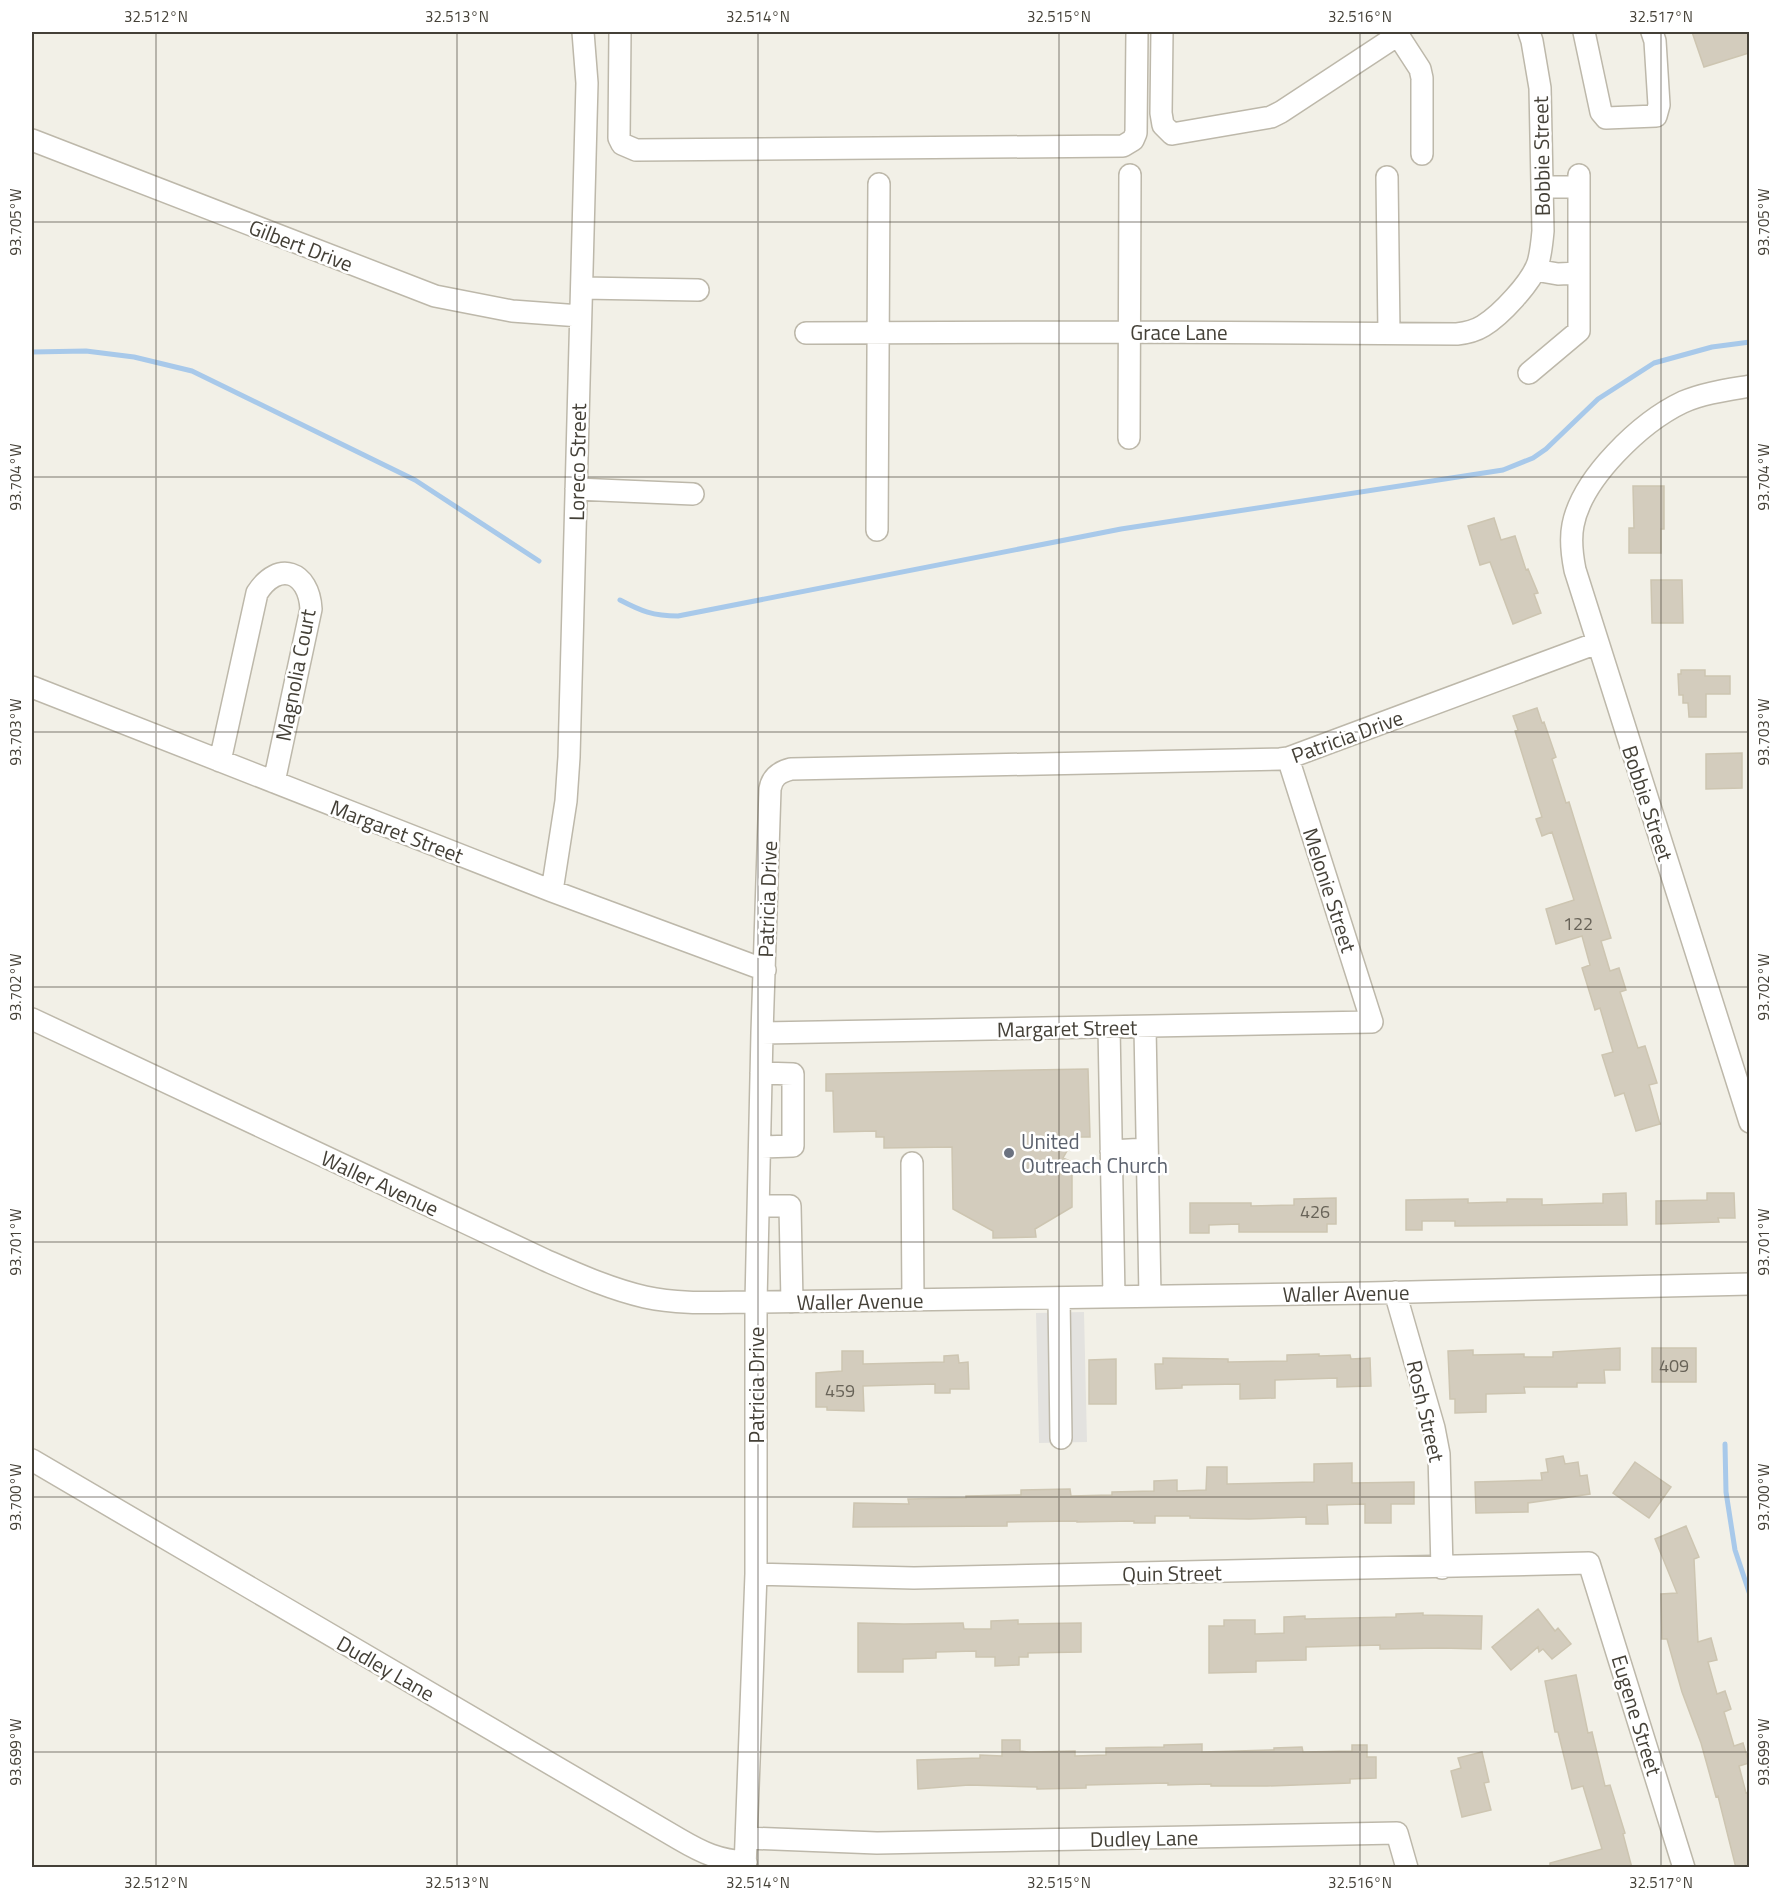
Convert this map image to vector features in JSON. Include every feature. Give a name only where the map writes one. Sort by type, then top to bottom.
[{"type":"street","name":"Loreco Street","points":[[552,891],[566,801],[570,757],[587,83],[583,32]]},
{"type":"street","points":[[620,32],[619,138],[622,144],[636,150],[1123,146],[1133,140],[1136,133],[1137,32]]},
{"type":"street","points":[[1162,32],[1161,113],[1163,125],[1172,134],[1270,117],[1281,112],[1397,33],[1422,78],[1422,154]]},
{"type":"street","name":"Bobbie Street","points":[[1529,32],[1540,88],[1542,187],[1541,252],[1533,274]]},
{"type":"street","points":[[1584,32],[1601,112],[1606,118],[1641,118],[1656,116],[1659,105],[1655,41],[1652,32]]},
{"type":"street","name":"Gilbert Drive","points":[[32,140],[435,296],[512,311],[580,316]]},
{"type":"street","points":[[1129,438],[1130,176]]},
{"type":"street","points":[[1387,177],[1389,333]]},
{"type":"street","points":[[1529,373],[1579,330],[1579,181],[1542,187]]},
{"type":"street","points":[[877,530],[879,184]]},
{"type":"street","points":[[1533,274],[1579,273]]},
{"type":"street","name":"Grace Lane","points":[[806,333],[1456,334],[1470,332],[1484,326],[1514,297],[1533,274]]},
{"type":"street","points":[[582,288],[698,290]]},
{"type":"street","name":"Bobbie Street","points":[[1749,386],[1683,402],[1649,422],[1632,437],[1591,484],[1578,509],[1571,538],[1575,570],[1597,644],[1749,1122]]},
{"type":"street","points":[[576,489],[693,494]]},
{"type":"street","name":"Magnolia Court","points":[[220,760],[257,593],[271,576],[283,573],[295,575],[308,591],[311,609],[274,782]]},
{"type":"street","name":"Patricia Drive","points":[[746,1864],[756,1574],[756,1302],[771,782],[782,771],[803,769],[1288,758],[1597,644]]},
{"type":"street","name":"Margaret Street","points":[[32,687],[552,891],[765,970]]},
{"type":"street","name":"Melonie Street","points":[[1288,758],[1372,1022]]},
{"type":"street","name":"Waller Avenue","points":[[32,1019],[582,1276],[647,1297],[675,1300],[792,1302],[1749,1284]]},
{"type":"street","name":"Margaret Street","points":[[762,1033],[1372,1022]]},
{"type":"street","points":[[1145,1026],[1150,1296]]},
{"type":"street","points":[[1109,1027],[1114,1297]]},
{"type":"street","points":[[760,1147],[794,1146],[793,1074],[761,1073]]},
{"type":"street","points":[[1111,1151],[1147,1149]]},
{"type":"street","points":[[912,1163],[913,1300]]},
{"type":"street","points":[[759,1206],[790,1206],[792,1302]]},
{"type":"street","name":"Rosh Street","points":[[1395,1292],[1434,1428],[1439,1454],[1442,1568]]},
{"type":"street","points":[[1059,1298],[1061,1438]]},
{"type":"street","name":"Dudley Lane","points":[[32,1460],[679,1839],[708,1855],[746,1864]]},
{"type":"street","name":"Quin Street","points":[[756,1574],[914,1578],[1589,1563]]},
{"type":"street","name":"Eugene Street","points":[[1589,1563],[1684,1868]]},
{"type":"street","name":"Dudley Lane","points":[[747,1838],[877,1843],[1397,1833],[1407,1868]]},
{"type":"shaded area","points":[[1084,1312],[1087,1442],[1039,1443],[1036,1313]]},
{"type":"building","points":[[1692,32],[1749,32],[1749,53],[1704,67]]},
{"type":"building","points":[[1633,486],[1664,486],[1664,529],[1661,529],[1661,553],[1629,553],[1629,528],[1634,528]]},
{"type":"building","points":[[1494,518],[1501,540],[1515,536],[1526,570],[1528,569],[1538,593],[1534,594],[1541,613],[1513,624],[1490,562],[1480,565],[1468,526]]},
{"type":"building","points":[[1651,580],[1682,580],[1683,623],[1652,623]]},
{"type":"building","points":[[1681,670],[1705,670],[1705,676],[1730,676],[1730,694],[1706,694],[1706,717],[1689,717],[1688,703],[1683,703],[1683,695],[1679,695],[1678,674],[1681,674]]},
{"type":"building","points":[[1537,708],[1556,757],[1552,759],[1566,803],[1569,802],[1611,938],[1601,941],[1610,971],[1619,968],[1626,990],[1620,992],[1638,1048],[1645,1046],[1657,1083],[1649,1085],[1660,1124],[1636,1131],[1624,1093],[1615,1096],[1602,1055],[1613,1052],[1600,1008],[1595,1010],[1582,968],[1590,965],[1582,936],[1556,944],[1546,909],[1574,900],[1552,832],[1542,836],[1536,819],[1542,817],[1515,731],[1518,730],[1513,716]]},
{"type":"building","points":[[1742,753],[1742,788],[1706,789],[1706,754]]},
{"type":"building","name":"United Outreach Church","points":[[1088,1069],[1090,1137],[1075,1137],[1063,1158],[1072,1162],[1072,1207],[1035,1229],[1036,1237],[993,1238],[993,1231],[953,1209],[952,1147],[884,1148],[884,1137],[876,1137],[876,1131],[834,1132],[833,1091],[826,1091],[826,1074]]},
{"type":"building","points":[[1626,1193],[1627,1225],[1455,1226],[1455,1221],[1422,1221],[1422,1230],[1406,1230],[1406,1200],[1468,1199],[1468,1203],[1507,1202],[1507,1199],[1542,1199],[1542,1205],[1603,1203],[1603,1194]]},
{"type":"building","points":[[1707,1193],[1734,1193],[1735,1218],[1718,1218],[1719,1222],[1656,1224],[1656,1201],[1707,1200]]},
{"type":"building","points":[[1336,1198],[1336,1224],[1327,1224],[1327,1232],[1239,1232],[1239,1224],[1209,1225],[1209,1233],[1190,1233],[1190,1203],[1251,1203],[1251,1206],[1294,1205],[1294,1199]]},
{"type":"building","points":[[1620,1348],[1620,1370],[1604,1370],[1605,1383],[1577,1383],[1577,1387],[1524,1387],[1525,1393],[1486,1394],[1486,1412],[1455,1413],[1455,1399],[1450,1399],[1448,1351],[1473,1350],[1473,1355],[1524,1354],[1524,1357],[1553,1357],[1553,1352]]},
{"type":"building","points":[[1652,1348],[1696,1348],[1696,1382],[1652,1382]]},
{"type":"building","points":[[842,1351],[863,1351],[863,1364],[944,1362],[944,1356],[958,1355],[959,1363],[968,1362],[969,1389],[950,1389],[950,1393],[935,1393],[935,1384],[863,1386],[864,1411],[827,1410],[827,1407],[816,1407],[816,1373],[842,1371]]},
{"type":"building","points":[[1319,1354],[1319,1356],[1350,1355],[1351,1359],[1370,1358],[1371,1386],[1337,1387],[1337,1378],[1275,1380],[1275,1398],[1240,1399],[1240,1384],[1182,1385],[1182,1388],[1156,1389],[1155,1364],[1163,1364],[1163,1358],[1228,1359],[1228,1362],[1287,1361],[1287,1355]]},
{"type":"building","points":[[1116,1359],[1116,1404],[1089,1404],[1089,1360]]},
{"type":"building","points":[[1563,1456],[1565,1464],[1578,1462],[1580,1476],[1587,1475],[1590,1494],[1528,1503],[1528,1512],[1476,1513],[1475,1482],[1542,1480],[1541,1473],[1548,1472],[1546,1459]]},
{"type":"building","points":[[1635,1462],[1671,1487],[1649,1518],[1613,1493]]},
{"type":"building","points":[[1352,1463],[1352,1483],[1414,1482],[1414,1504],[1391,1504],[1391,1523],[1365,1523],[1365,1504],[1327,1505],[1328,1524],[1306,1524],[1306,1517],[1249,1519],[1155,1516],[1155,1523],[1077,1521],[1007,1522],[1007,1526],[853,1527],[854,1503],[909,1504],[908,1499],[1021,1495],[1021,1490],[1070,1489],[1071,1496],[1112,1495],[1112,1492],[1154,1491],[1154,1481],[1177,1480],[1177,1491],[1206,1490],[1207,1467],[1227,1467],[1227,1484],[1314,1482],[1314,1464]]},
{"type":"building","points":[[1686,1526],[1699,1557],[1694,1559],[1698,1642],[1711,1638],[1717,1660],[1708,1662],[1717,1694],[1725,1691],[1731,1709],[1724,1712],[1734,1746],[1743,1743],[1749,1763],[1739,1766],[1746,1793],[1749,1792],[1749,1868],[1736,1868],[1718,1796],[1716,1797],[1701,1743],[1682,1692],[1667,1639],[1662,1639],[1661,1594],[1677,1593],[1655,1539]]},
{"type":"building","points":[[1538,1609],[1555,1631],[1558,1628],[1571,1644],[1552,1659],[1543,1649],[1539,1652],[1538,1647],[1511,1670],[1492,1647]]},
{"type":"building","points":[[1423,1613],[1423,1615],[1482,1616],[1481,1649],[1380,1649],[1380,1645],[1306,1647],[1306,1660],[1256,1661],[1256,1672],[1209,1673],[1209,1626],[1224,1626],[1224,1620],[1255,1620],[1255,1634],[1284,1633],[1284,1617],[1305,1616],[1305,1619],[1396,1617],[1396,1614]]},
{"type":"building","points":[[1018,1620],[1018,1624],[1081,1623],[1081,1652],[1028,1653],[1028,1657],[1019,1657],[1019,1665],[995,1666],[995,1657],[976,1657],[976,1651],[936,1652],[936,1658],[903,1659],[903,1672],[858,1672],[858,1623],[963,1623],[964,1629],[991,1629],[991,1621]]},
{"type":"building","points":[[1576,1675],[1588,1733],[1592,1732],[1605,1786],[1610,1785],[1625,1833],[1623,1834],[1632,1868],[1550,1868],[1550,1863],[1602,1849],[1583,1786],[1572,1789],[1558,1732],[1555,1732],[1545,1681]]},
{"type":"building","points":[[1002,1740],[1020,1740],[1020,1751],[1075,1751],[1075,1756],[1106,1755],[1106,1748],[1164,1747],[1164,1745],[1202,1744],[1202,1752],[1302,1747],[1303,1752],[1352,1751],[1352,1745],[1367,1745],[1367,1757],[1376,1757],[1376,1778],[1350,1779],[1350,1783],[1267,1786],[1168,1785],[1168,1783],[1086,1785],[1086,1788],[1037,1789],[1037,1787],[969,1785],[918,1789],[917,1760],[980,1758],[980,1755],[1002,1756]]},
{"type":"building","points":[[1482,1752],[1489,1782],[1484,1783],[1491,1810],[1462,1817],[1451,1771],[1461,1768],[1458,1758]]},
{"type":"waterway","points":[[620,600],[648,612],[678,616],[1121,529],[1503,470],[1533,458],[1546,449],[1598,399],[1654,363],[1712,347],[1750,342]]},
{"type":"waterway","points":[[32,352],[86,351],[134,357],[192,371],[415,480],[539,561]]},
{"type":"waterway","points":[[1725,1444],[1726,1492],[1735,1550],[1750,1595]]},
{"type":"place","name":"United Outreach Church","points":[[1009,1153]]}]
